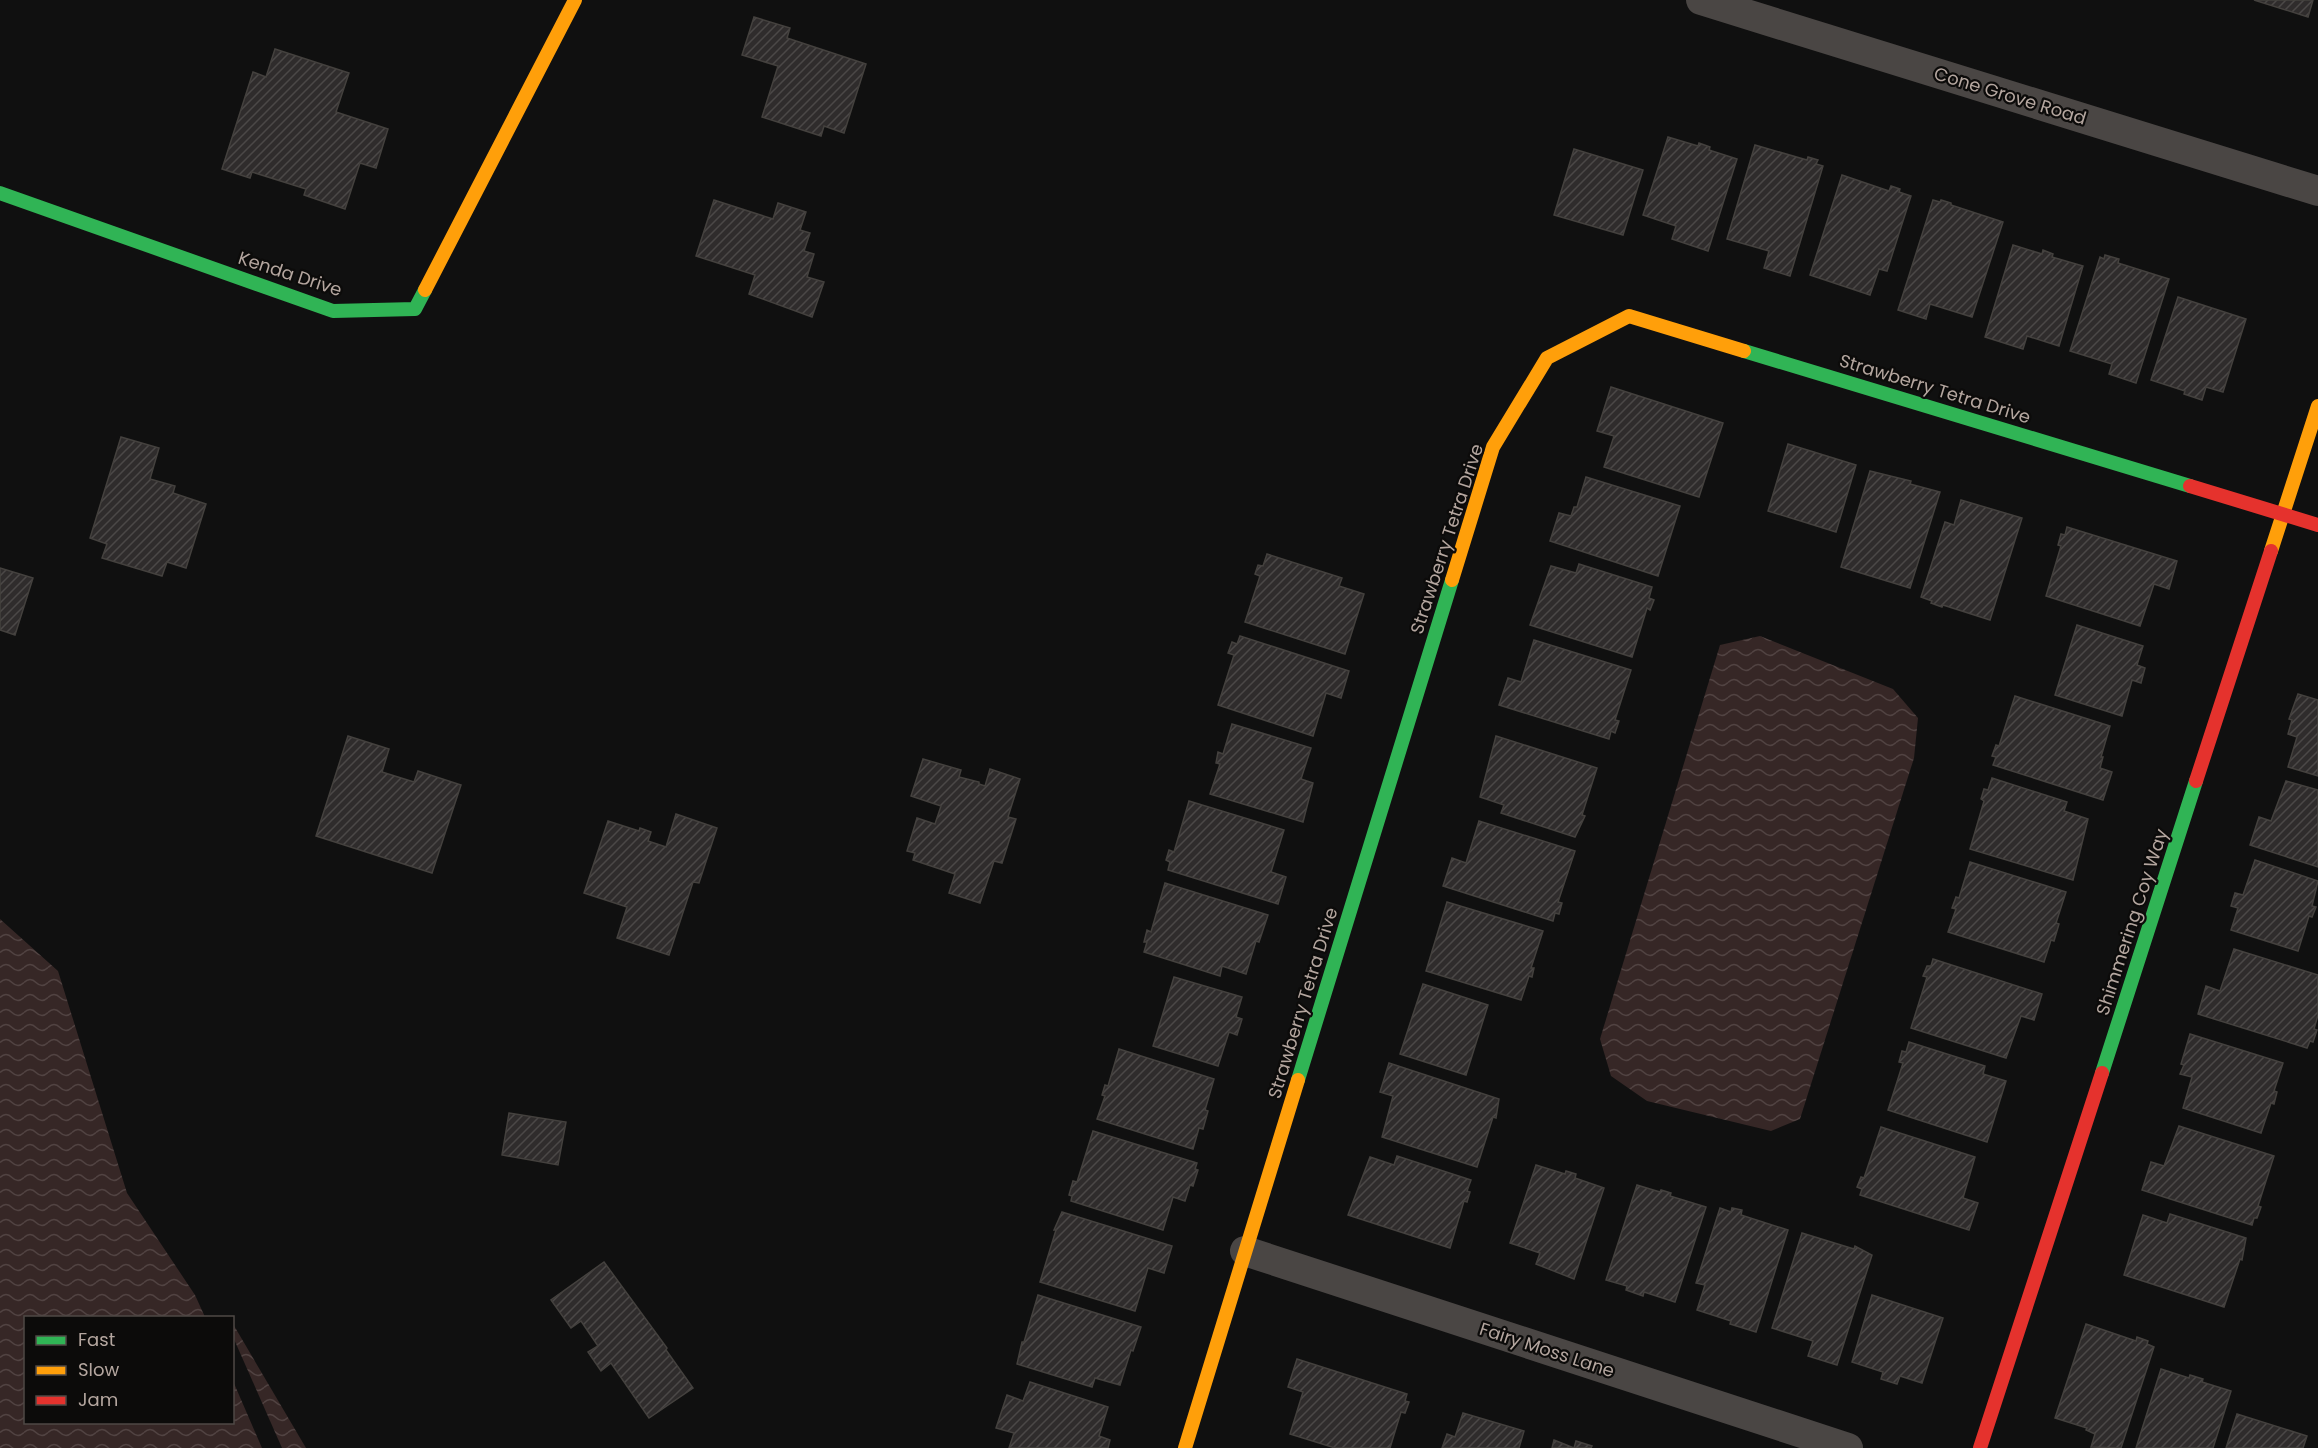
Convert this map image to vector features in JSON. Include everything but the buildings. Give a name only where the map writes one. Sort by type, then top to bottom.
[{"type":"street","name":"Kenda Drive","points":[[0,193],[333,311],[416,309],[575,0]]},
{"type":"street","name":"Cone Grove Road","points":[[1701,0],[2318,191]]},
{"type":"street","name":"Strawberry Tetra Drive","points":[[1185,1448],[1493,447],[1547,358],[1629,316],[2318,525]]},
{"type":"street","name":"Shimmering Coy Way","points":[[1980,1448],[2318,406]]},
{"type":"street","name":"Fairy Moss Lane","points":[[1245,1251],[1848,1448]]},
{"type":"water","points":[[1760,636],[1893,689],[1918,718],[1914,758],[1800,1119],[1771,1131],[1647,1101],[1611,1076],[1600,1039],[1720,645]]},
{"type":"water","points":[[0,919],[58,971],[127,1193],[195,1295],[205,1316],[24,1316],[24,1424],[234,1424],[234,1383],[262,1448],[0,1448]]},
{"type":"water","points":[[234,1326],[306,1448],[282,1448],[234,1339]]},
{"type":"traffic: fast","points":[[0,193],[333,311],[415,309],[425,290]]},
{"type":"traffic: fast","points":[[1744,351],[2190,486]]},
{"type":"traffic: fast","points":[[1298,1080],[1452,580]]},
{"type":"traffic: fast","points":[[2102,1073],[2196,781]]},
{"type":"traffic: slow","points":[[425,290],[575,0]]},
{"type":"traffic: slow","points":[[1452,580],[1493,447],[1547,358],[1629,316],[1744,351]]},
{"type":"traffic: slow","points":[[2271,551],[2318,406]]},
{"type":"traffic: slow","points":[[1185,1448],[1298,1080]]},
{"type":"traffic: jam","points":[[2190,486],[2318,525]]},
{"type":"traffic: jam","points":[[2196,781],[2271,551]]},
{"type":"traffic: jam","points":[[1980,1448],[2102,1073]]}]
